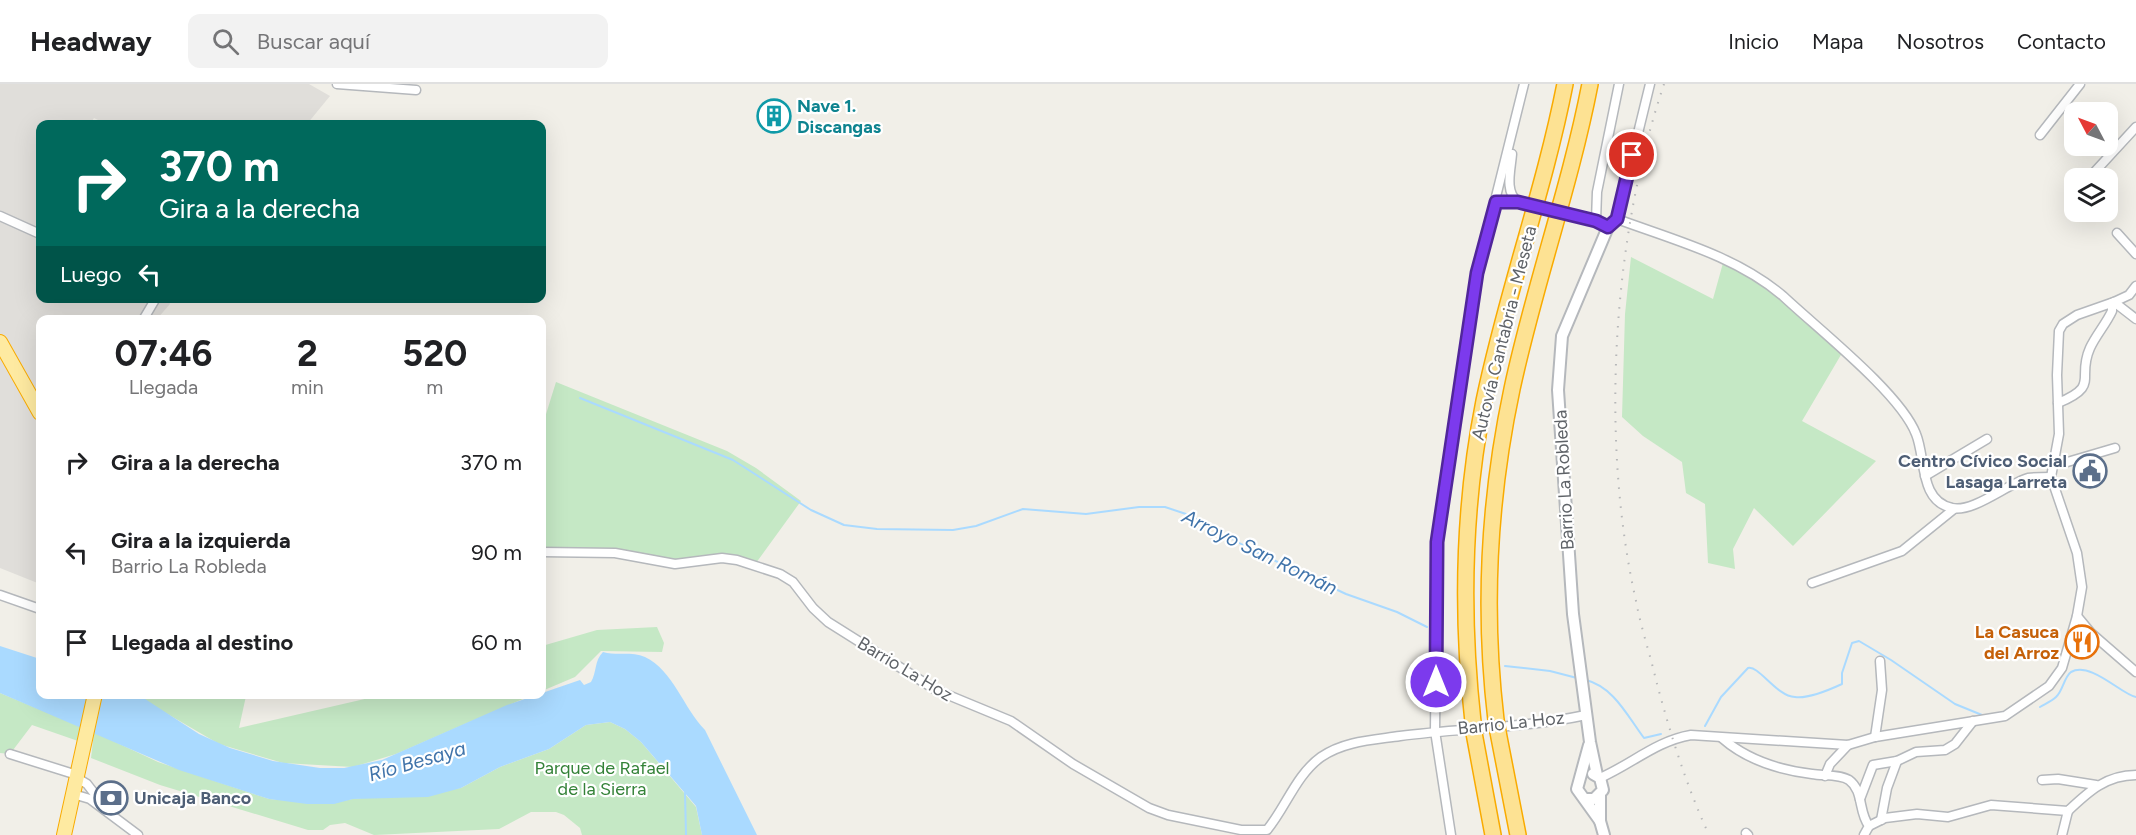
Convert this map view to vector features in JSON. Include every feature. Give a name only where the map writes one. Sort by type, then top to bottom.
[{"type":"highway","name":"Autovía Cantabria - Meseta","points":[[1493,835],[1473,727],[1464,594],[1467,529],[1474,465],[1489,379],[1545,171],[1565,84]]},
{"type":"highway","name":"Autovía Cantabria - Meseta","points":[[1518,835],[1497,726],[1491,654],[1490,586],[1500,457],[1518,365],[1566,185],[1590,84]]},
{"type":"highway","points":[[0,342],[36,406]]},
{"type":"highway","points":[[64,835],[94,699]]},
{"type":"street","points":[[338,84],[416,90]]},
{"type":"street","points":[[1435,731],[1437,542],[1475,283],[1524,84]]},
{"type":"street","points":[[1592,221],[1619,84]]},
{"type":"street","points":[[1650,84],[1617,219],[1736,264],[1766,281],[1898,406],[1917,435],[1925,476],[1934,496],[1954,509]]},
{"type":"street","points":[[2040,135],[2080,84]]},
{"type":"street","points":[[2098,168],[2136,127]]},
{"type":"street","points":[[1513,135],[1510,189],[1513,198],[1518,202]]},
{"type":"street","points":[[1496,202],[1518,202],[1608,227]]},
{"type":"street","points":[[0,216],[36,232]]},
{"type":"street","name":"Barrio La Robleda","points":[[1599,777],[1590,742],[1569,576],[1558,390],[1559,356],[1562,336],[1572,307],[1608,227],[1617,219]]},
{"type":"street","points":[[2117,233],[2136,254]]},
{"type":"street","points":[[1604,835],[1600,821],[1577,789],[1581,776],[1590,773],[1599,777],[1621,769],[1659,744],[1691,735],[1848,745],[1875,737],[2005,716],[2049,686],[2062,668],[2077,616],[2082,587],[2077,553],[2051,477],[2060,434],[2057,346],[2060,327],[2077,315],[2129,295],[2136,286]]},
{"type":"street","points":[[2113,303],[2136,319]]},
{"type":"street","points":[[2058,403],[2082,390],[2086,381],[2087,356],[2112,311],[2113,303]]},
{"type":"street","points":[[1925,476],[1988,440]]},
{"type":"street","points":[[2054,462],[2064,463],[2115,448]]},
{"type":"street","points":[[1812,583],[1902,551],[1954,509],[1966,507],[2029,478],[2051,477]]},
{"type":"street","name":"Barrio La Hoz","points":[[546,552],[615,553],[675,564],[730,558],[772,571],[793,582],[813,608],[828,622],[914,678],[952,699],[1011,721],[1072,764],[1132,800],[1168,815],[1241,830],[1267,832],[1305,773],[1319,758],[1336,747],[1435,731],[1513,726],[1586,715]]},
{"type":"street","points":[[0,595],[36,608]]},
{"type":"street","points":[[2077,616],[2091,633],[2136,672]]},
{"type":"street","points":[[1875,737],[1882,690],[1880,661]]},
{"type":"street","points":[[1860,799],[1871,767],[1897,761],[1916,752],[1950,747],[1973,721]]},
{"type":"street","name":"Barrio La Hoz","points":[[1435,731],[1451,835]]},
{"type":"street","points":[[1722,737],[1735,749],[1767,764],[1796,772],[1848,780],[1858,792],[1860,811],[1869,826]]},
{"type":"street","name":"Barrio La Robleda","points":[[1581,776],[1590,742]]},
{"type":"street","points":[[1825,776],[1830,764],[1848,745]]},
{"type":"street","points":[[10,754],[78,774],[107,811]]},
{"type":"street","points":[[1881,820],[1887,788],[1897,761]]},
{"type":"street","points":[[1585,799],[1594,799],[1602,793],[1621,769]]},
{"type":"street","points":[[2062,835],[2067,811],[2096,785],[2126,775],[2136,775]]},
{"type":"street","points":[[1599,777],[1602,793],[1600,821]]},
{"type":"street","points":[[2042,780],[2058,779],[2096,785]]},
{"type":"street","points":[[73,794],[87,798],[138,835]]},
{"type":"street","points":[[1864,835],[1869,826],[1881,820],[1917,814],[1948,817],[1991,805],[2067,811]]},
{"type":"shaded area","points":[[0,84],[309,84],[330,96],[310,120],[98,120],[94,118],[93,120],[36,120],[36,303],[170,304],[160,315],[36,315],[36,582],[0,568]]},
{"type":"green space","points":[[1631,257],[1713,299],[1723,263],[1766,281],[1845,348],[1802,421],[1876,461],[1793,546],[1754,508],[1733,549],[1735,569],[1708,563],[1705,504],[1686,493],[1682,462],[1643,436],[1622,417],[1625,314]]},
{"type":"green space","points":[[556,382],[727,451],[756,468],[801,501],[756,563],[727,554],[682,561],[610,549],[546,548],[546,414]]},
{"type":"green space","points":[[657,627],[664,643],[662,652],[601,651],[575,677],[546,689],[546,645],[597,630]]},
{"type":"green space","points":[[0,693],[82,727],[78,741],[32,725],[10,754],[0,753]]},
{"type":"green space","points":[[142,699],[245,699],[239,728],[365,699],[523,699],[396,754],[353,767],[283,763],[219,744]]},
{"type":"green space","name":"Parque de Rafael de la Sierra","points":[[610,722],[625,729],[641,742],[696,807],[702,835],[582,835],[580,828],[564,815],[556,812],[531,812],[499,829],[374,835],[345,823],[330,825],[323,830],[308,830],[160,785],[91,758],[94,732],[158,762],[269,799],[329,804],[352,799],[461,788],[500,767],[549,749],[586,725]]},
{"type":"water","name":"Río Besaya","points":[[0,646],[36,658],[36,699],[145,699],[199,734],[230,748],[273,761],[320,768],[344,768],[382,760],[507,705],[525,699],[546,699],[546,692],[580,680],[584,685],[591,682],[598,659],[603,652],[640,655],[655,663],[671,680],[705,730],[757,835],[702,835],[696,806],[641,742],[625,729],[610,722],[586,725],[549,749],[500,767],[461,788],[428,797],[353,799],[334,804],[307,804],[269,799],[179,770],[0,693]]},
{"type":"waterway","name":"Arroyo San Román","points":[[580,398],[733,460],[811,510],[844,525],[877,529],[953,530],[976,526],[1023,509],[1086,514],[1139,507],[1165,507],[1189,515],[1252,550],[1346,594],[1397,612],[1427,627]]},
{"type":"waterway","name":"Arroyo San Román","points":[[1705,726],[1721,697],[1748,668],[1757,671],[1781,692],[1788,695],[1795,697],[1812,695],[1842,684],[1842,673],[1852,643],[1859,641],[1955,704],[1982,715]]},
{"type":"waterway","name":"Arroyo San Román","points":[[1505,666],[1550,671],[1577,678]]},
{"type":"waterway","name":"Arroyo San Román","points":[[2040,707],[2053,700],[2071,672],[2079,670],[2097,675],[2136,697]]},
{"type":"waterway","name":"Arroyo San Román","points":[[1586,680],[1605,689],[1626,712],[1644,738],[1661,734]]},
{"type":"waterway","points":[[685,793],[686,835]]},
{"type":"railway","points":[[1664,84],[1646,144],[1623,274],[1617,341],[1615,408],[1618,475],[1625,539],[1640,621],[1673,739],[1709,835]]},
{"type":"place","name":"Nave 1. Discangas","points":[[774,116]]},
{"type":"place","name":"Centro Cívico Social Lasaga Larreta","points":[[2090,471]]},
{"type":"place","name":"La Casuca del Arroz","points":[[2082,642]]},
{"type":"place","name":"Unicaja Banco","points":[[111,798]]},
{"type":"route","points":[[1436,682],[1437,542],[1471,303],[1496,202],[1518,202],[1596,221],[1608,227],[1613,220],[1617,219],[1632,155]]}]
